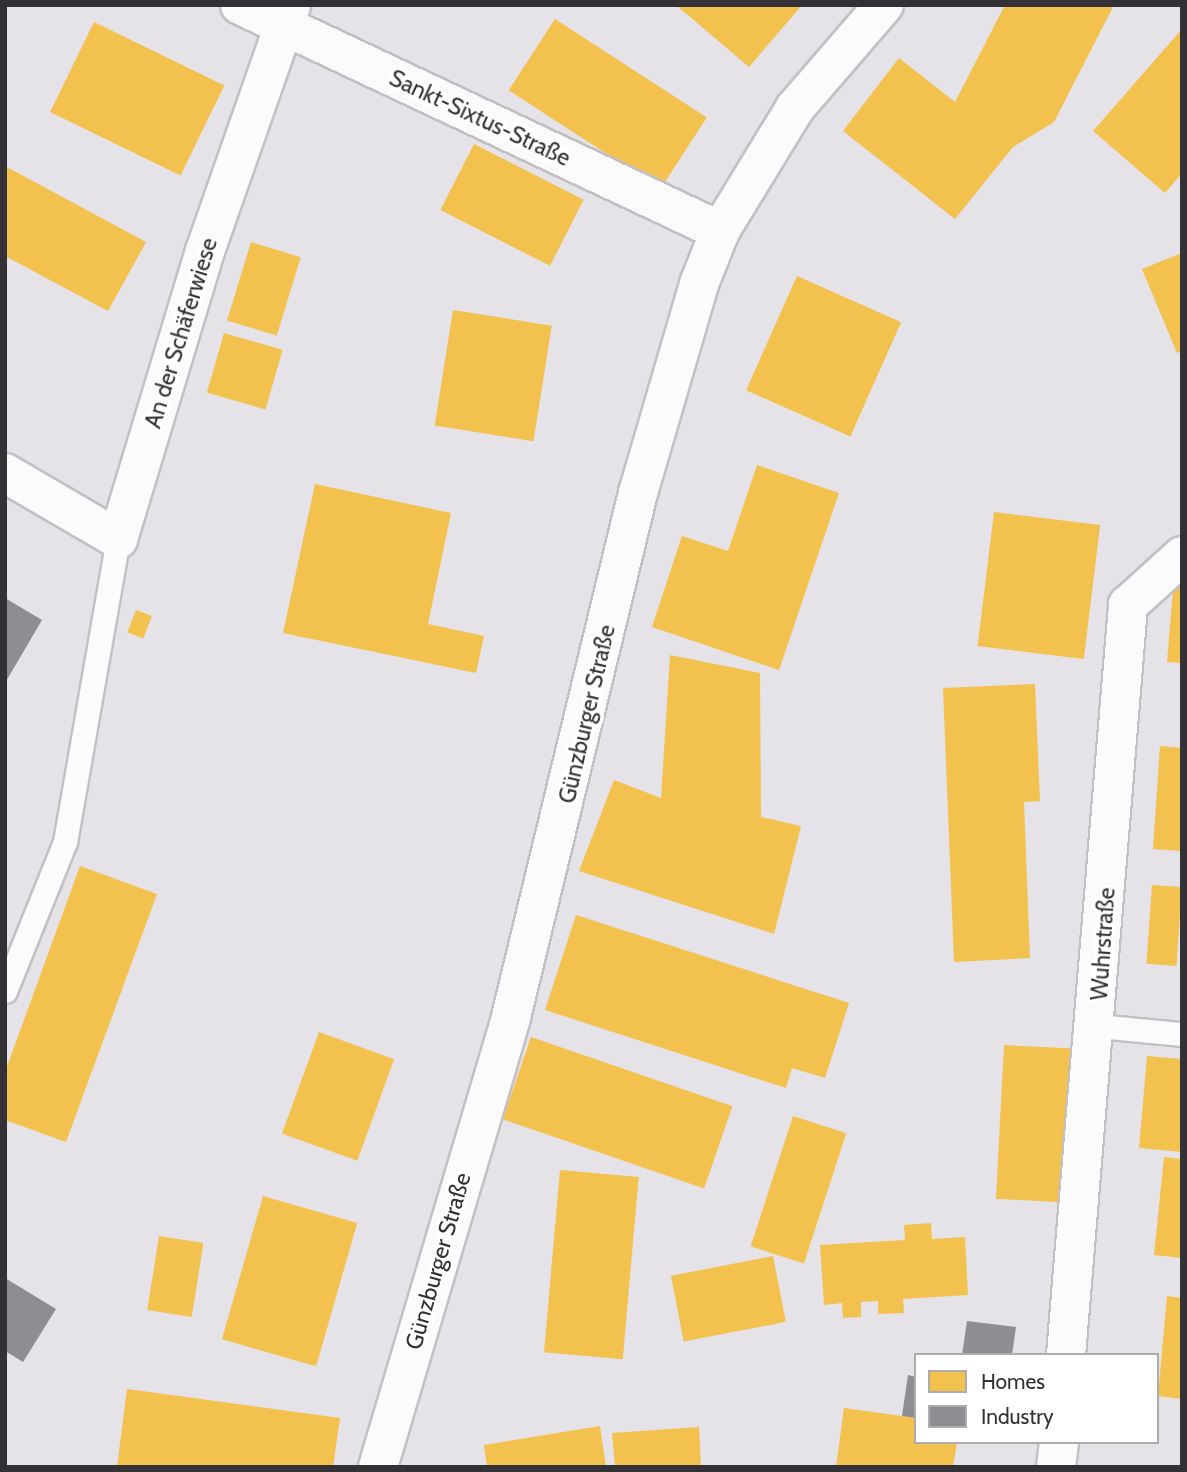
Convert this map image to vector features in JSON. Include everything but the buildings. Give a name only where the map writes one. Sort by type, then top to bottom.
[{"type":"street","name":"Sankt-Sixtus-Straße","points":[[240,5],[286,15],[720,231]]},
{"type":"street","name":"Günzburger Straße","points":[[378,1467],[511,1017],[664,394],[720,231],[795,108],[884,5]]},
{"type":"street","name":"An der Schäferwiese","points":[[118,539],[286,15]]},
{"type":"street","points":[[5,473],[118,539]]},
{"type":"street","name":"Wuhrstraße","points":[[1066,1353],[1097,1026],[1128,605],[1182,556]]},
{"type":"street","points":[[1056,1467],[1059,1444]]},
{"type":"lane","points":[[5,990],[65,842],[118,539]]},
{"type":"lane","points":[[1097,1026],[1182,1034]]}]
